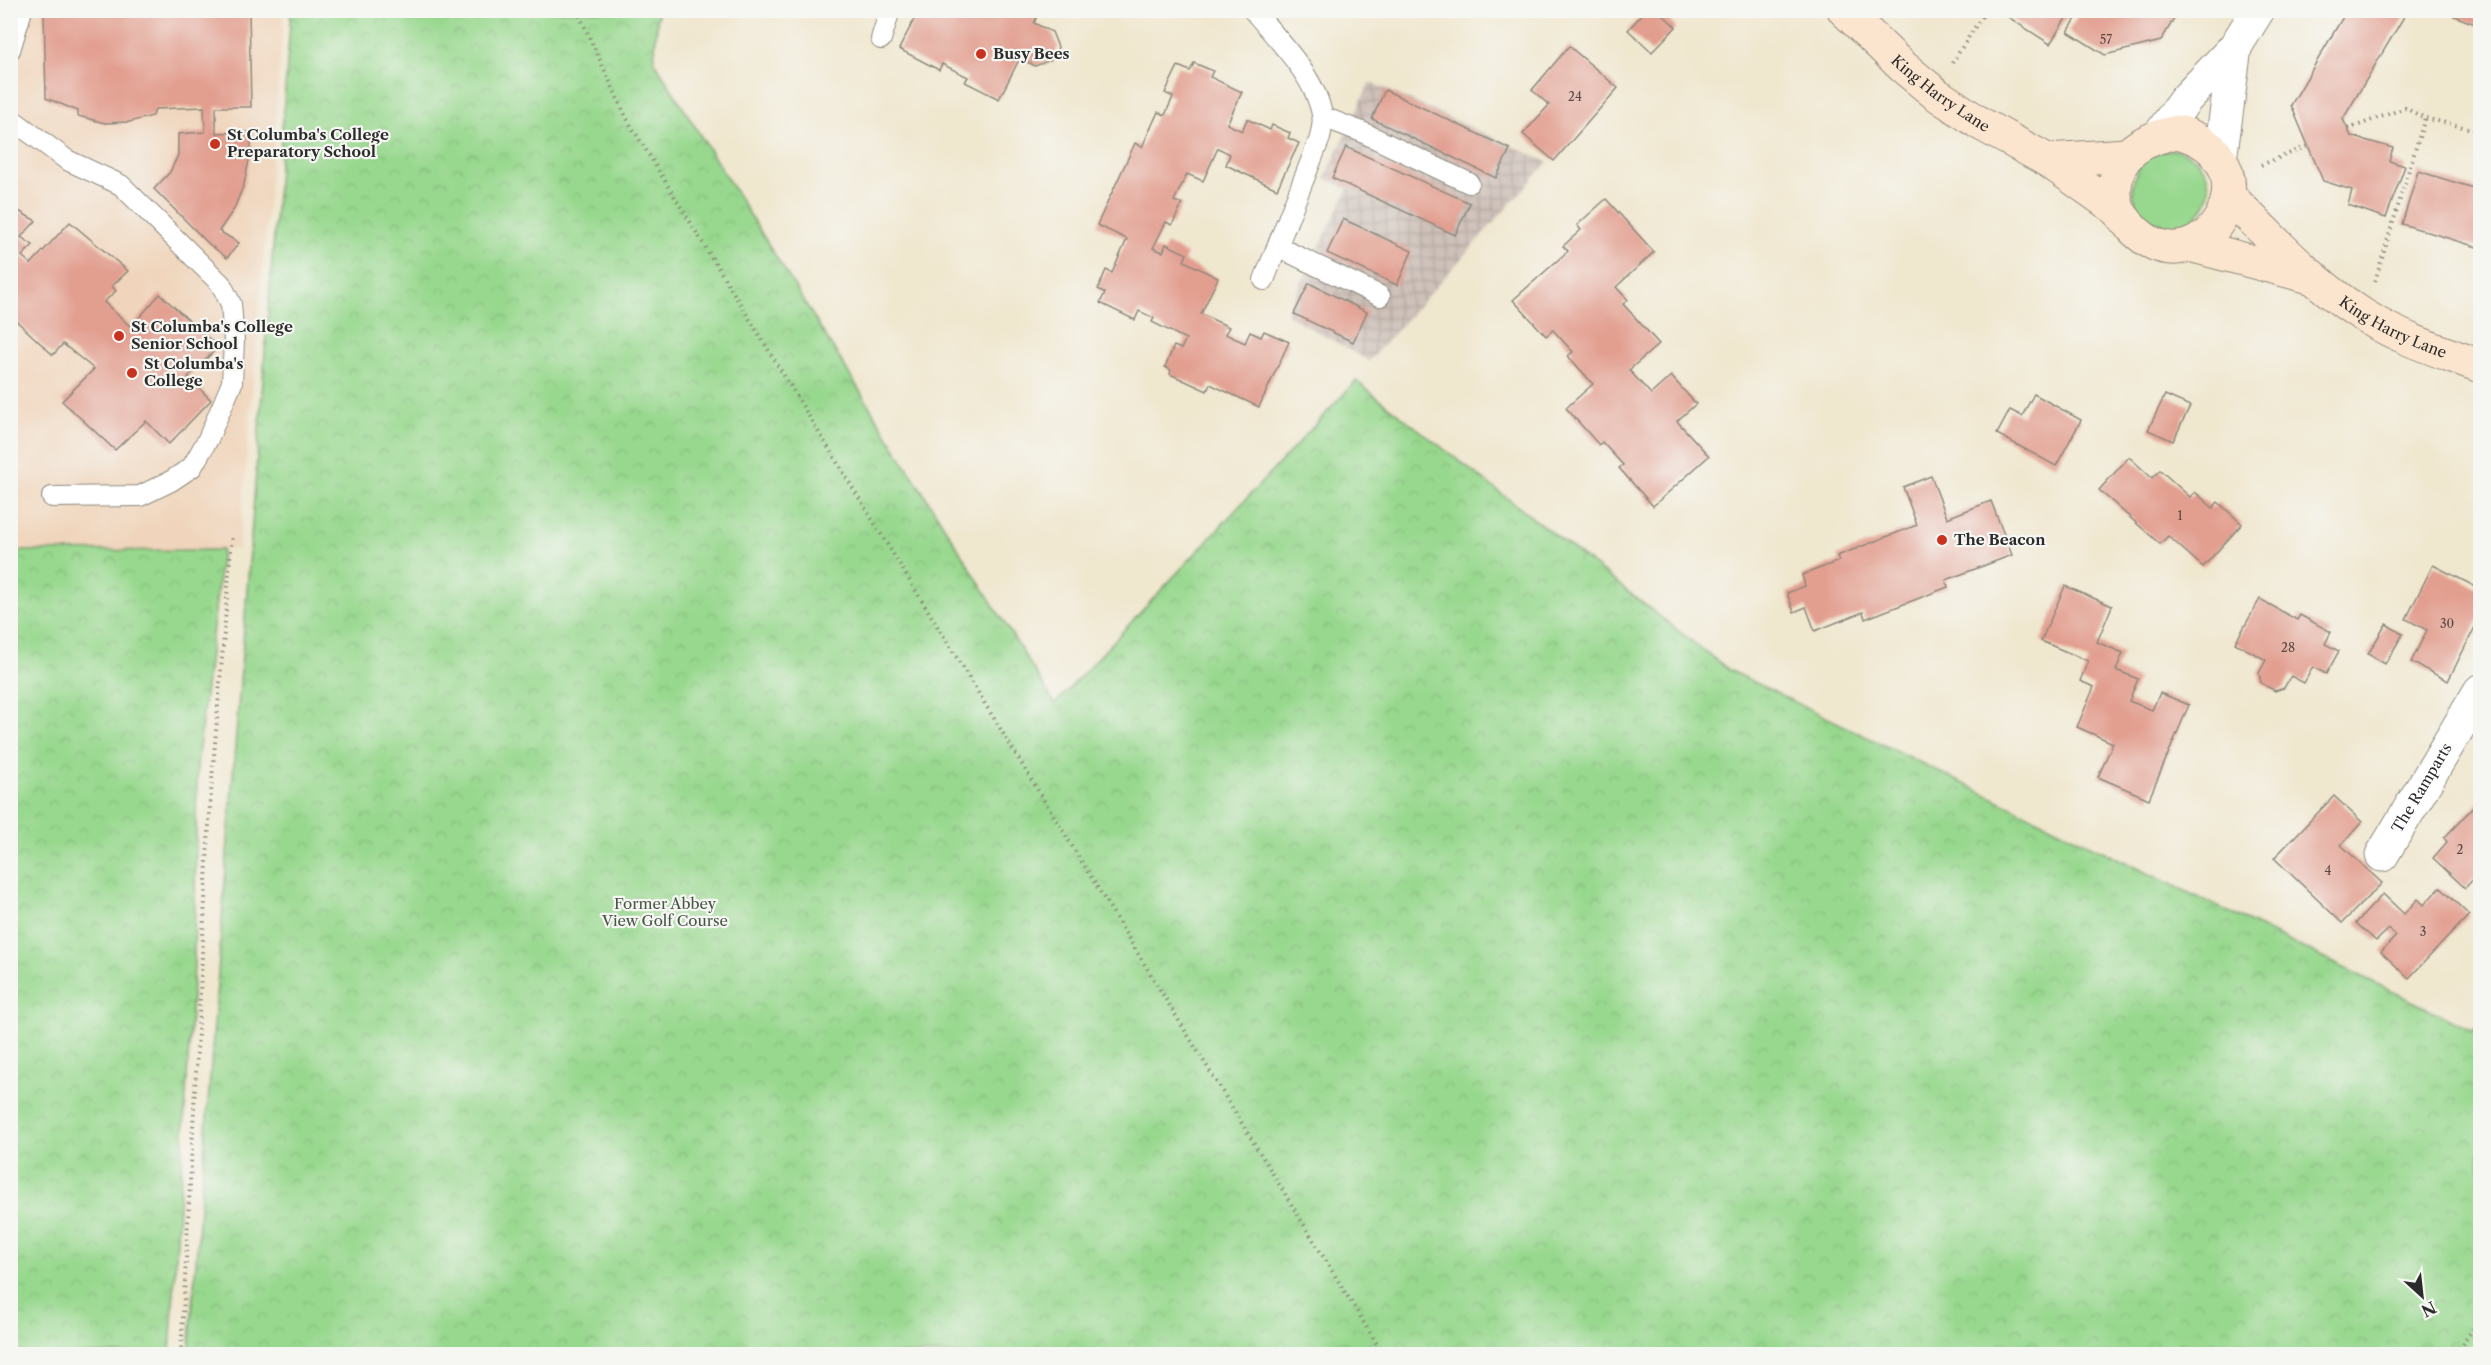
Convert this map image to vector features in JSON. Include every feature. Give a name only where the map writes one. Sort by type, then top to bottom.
[{"type":"street","name":"King Harry Lane","points":[[1844,10],[1902,66],[1936,94],[1989,129],[2047,160],[2118,210]]},
{"type":"street","points":[[2159,136],[2185,100],[2235,47],[2258,10]]},
{"type":"street","points":[[2220,160],[2235,47]]},
{"type":"street","points":[[2178,132],[2195,136],[2220,160],[2226,174],[2229,196],[2224,212],[2216,226],[2205,238],[2190,245],[2165,248],[2147,240],[2131,228],[2118,210],[2115,191],[2118,172],[2128,155],[2159,136],[2178,132]]},
{"type":"street","points":[[2047,160],[2128,155]]},
{"type":"street","name":"King Harry Lane","points":[[2229,196],[2310,277],[2379,324],[2481,366]]},
{"type":"street","name":"King Harry Lane","points":[[2190,245],[2310,277]]},
{"type":"street","name":"The Ramparts","points":[[2382,855],[2481,691]]},
{"type":"lane","points":[[10,50],[22,10]]},
{"type":"lane","points":[[881,39],[890,10]]},
{"type":"lane","points":[[1253,10],[1299,66],[1316,96],[1323,117],[1320,138],[1264,280]]},
{"type":"lane","points":[[1323,117],[1362,132],[1469,183]]},
{"type":"lane","points":[[10,118],[67,160],[121,185],[221,284],[231,304],[234,341],[232,383],[208,439],[192,467],[171,481],[140,496],[52,497]]},
{"type":"lane","points":[[1278,247],[1380,296]]},
{"type":"path","points":[[577,10],[627,119],[1383,1354]]},
{"type":"path","points":[[1952,63],[1986,10]]},
{"type":"path","points":[[2348,129],[2405,108],[2425,118],[2481,131]]},
{"type":"path","points":[[2372,288],[2425,118]]},
{"type":"path","points":[[2260,166],[2308,146]]},
{"type":"path","points":[[181,1354],[210,805],[232,535]]},
{"type":"path","points":[[2455,1354],[2481,1320]]},
{"type":"shaded area","name":"St Columba's College","points":[[10,11],[284,11],[239,549],[11,551]]},
{"type":"shaded area","points":[[1370,82],[1548,162],[1369,361],[1286,314],[1348,189],[1325,178]]},
{"type":"green space","name":"Former Abbey View Golf Course","points":[[291,11],[658,11],[654,61],[1055,704],[1356,381],[1729,670],[2474,1031],[2480,1022],[2480,1354],[189,1354]]},
{"type":"green space","points":[[2179,150],[2192,156],[2203,167],[2209,180],[2207,203],[2192,220],[2179,226],[2163,226],[2150,220],[2135,203],[2133,180],[2139,167],[2156,152]]},
{"type":"green space","points":[[222,550],[197,765],[194,965],[170,1354],[11,1354],[11,551]]},
{"type":"building","name":"St Columba's College Preparatory School","points":[[44,10],[249,10],[251,107],[216,107],[216,133],[252,132],[244,184],[234,209],[219,231],[239,243],[227,258],[209,244],[154,189],[170,172],[178,155],[178,134],[205,132],[204,107],[155,109],[153,116],[129,122],[105,123],[78,116],[78,111],[46,98]]},
{"type":"building","name":"Busy Bees","points":[[919,10],[1040,10],[1034,23],[1052,32],[1058,47],[1051,60],[1035,66],[1020,58],[999,99],[965,82],[968,77],[942,64],[939,70],[899,49]]},
{"type":"building","points":[[1646,10],[1658,10],[1676,27],[1652,52],[1628,30]]},
{"type":"building","points":[[1997,10],[2071,10],[2050,44]]},
{"type":"building","points":[[2081,10],[2107,10],[2111,13],[2121,10],[2179,10],[2161,41],[2105,55],[2068,32]]},
{"type":"building","points":[[2347,10],[2408,10],[2343,119],[2351,136],[2393,148],[2389,161],[2405,166],[2386,218],[2348,205],[2352,190],[2323,181],[2291,105]]},
{"type":"building","points":[[2455,10],[2480,10],[2480,26],[2454,16]]},
{"type":"building","points":[[1569,46],[1618,88],[1554,161],[1523,134],[1549,105],[1532,90]]},
{"type":"building","points":[[1194,63],[1213,71],[1210,77],[1242,92],[1227,124],[1242,131],[1247,119],[1270,130],[1272,125],[1290,133],[1288,138],[1299,143],[1277,189],[1226,165],[1230,154],[1218,148],[1203,181],[1187,174],[1174,201],[1182,204],[1172,225],[1166,222],[1153,248],[1163,252],[1166,244],[1187,254],[1184,261],[1218,278],[1201,314],[1229,327],[1225,334],[1245,343],[1250,332],[1261,337],[1264,331],[1289,342],[1259,407],[1210,384],[1207,391],[1170,374],[1171,370],[1165,367],[1174,346],[1181,349],[1186,339],[1152,322],[1154,318],[1139,311],[1135,320],[1100,303],[1105,293],[1098,289],[1106,270],[1112,273],[1127,239],[1097,225],[1135,143],[1142,147],[1158,112],[1165,115],[1173,97],[1165,93],[1178,66],[1190,71]]},
{"type":"building","points":[[1385,90],[1510,149],[1496,178],[1372,119]]},
{"type":"building","points":[[1346,147],[1470,203],[1455,235],[1332,178]]},
{"type":"building","points":[[2418,171],[2480,190],[2480,248],[2402,224]]},
{"type":"building","points":[[1606,199],[1654,252],[1616,287],[1628,300],[1623,304],[1659,344],[1629,370],[1651,394],[1671,376],[1696,404],[1677,421],[1709,456],[1653,506],[1619,468],[1623,465],[1602,442],[1599,445],[1566,408],[1593,384],[1568,356],[1573,352],[1553,330],[1546,336],[1513,300],[1568,251],[1563,246],[1581,230],[1577,225]]},
{"type":"building","name":"St Columba's College Senior School","points":[[10,206],[36,221],[21,237],[33,245],[22,256],[31,264],[70,222],[128,271],[112,286],[116,291],[104,302],[131,327],[160,294],[218,347],[188,377],[211,400],[169,444],[146,421],[115,450],[62,401],[94,369],[63,344],[53,355],[10,315],[10,286],[13,284],[10,282]]},
{"type":"building","points":[[1343,219],[1412,251],[1397,285],[1327,253]]},
{"type":"building","points":[[1309,283],[1367,312],[1353,342],[1294,314]]},
{"type":"building","points":[[2034,394],[2081,420],[2056,466],[1997,434],[2010,410],[2022,416]]},
{"type":"building","points":[[2165,395],[2190,406],[2173,441],[2148,430]]},
{"type":"building","points":[[2129,457],[2152,478],[2160,470],[2190,497],[2195,492],[2213,508],[2218,502],[2242,524],[2203,567],[2168,536],[2160,544],[2099,490]]},
{"type":"building","name":"The Beacon","points":[[1931,476],[1947,518],[1991,501],[2012,555],[1946,580],[1948,587],[1865,619],[1863,612],[1815,631],[1806,607],[1794,612],[1787,593],[1805,586],[1802,575],[1839,561],[1837,556],[1917,525],[1903,487]]},
{"type":"building","points":[[2433,565],[2480,589],[2480,617],[2448,681],[2411,662],[2427,630],[2406,619]]},
{"type":"building","points":[[2065,586],[2112,606],[2097,642],[2123,653],[2116,670],[2138,679],[2129,701],[2152,710],[2160,693],[2189,705],[2149,799],[2098,777],[2113,743],[2077,727],[2094,687],[2080,681],[2088,661],[2041,641]]},
{"type":"building","points":[[2260,599],[2297,620],[2300,615],[2331,632],[2325,644],[2339,651],[2326,674],[2313,667],[2304,683],[2291,676],[2284,688],[2275,691],[2261,683],[2259,673],[2266,660],[2235,643]]},
{"type":"building","points":[[2386,624],[2403,634],[2385,664],[2368,654]]},
{"type":"building","points":[[2334,796],[2362,822],[2341,845],[2382,883],[2342,923],[2274,858]]},
{"type":"building","points":[[2480,800],[2480,872],[2465,888],[2433,858],[2447,842],[2444,838]]},
{"type":"building","points":[[2440,887],[2469,915],[2409,978],[2381,952],[2396,936],[2389,929],[2376,941],[2356,923],[2383,894],[2404,914],[2418,899],[2424,905]]},
{"type":"place","name":"Busy Bees","points":[[981,54]]},
{"type":"place","name":"St Columba's College Preparatory School","points":[[215,144]]},
{"type":"place","name":"St Columba's College Senior School","points":[[119,336]]},
{"type":"place","name":"St Columba's College","points":[[132,373]]},
{"type":"place","name":"The Beacon","points":[[1942,540]]}]
